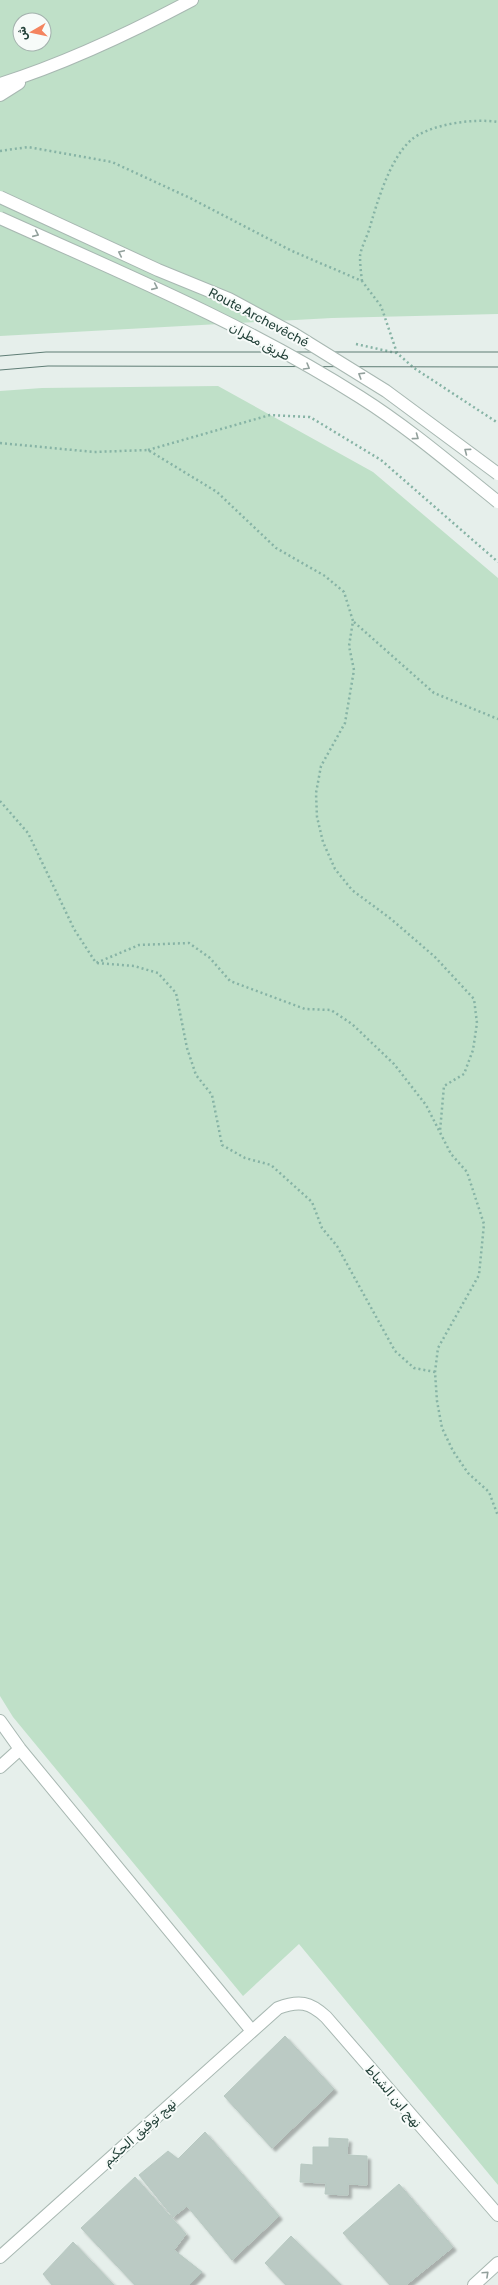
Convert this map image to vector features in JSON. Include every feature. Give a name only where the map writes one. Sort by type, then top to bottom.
[{"type":"street","points":[[0,84],[33,74],[130,33],[192,0]]},
{"type":"street","points":[[0,95],[33,74]]},
{"type":"street","name":"Route Archevêché","points":[[0,197],[158,270],[229,299],[294,334],[386,390],[498,474]]},
{"type":"street","name":"طريق مطران","points":[[0,218],[160,289],[266,344],[361,398],[440,454],[498,502]]},
{"type":"street","points":[[0,1721],[20,1750],[252,2031]]},
{"type":"street","points":[[0,1767],[20,1750]]},
{"type":"street","name":"نهج ابن الشباط","points":[[278,2008],[291,2003],[315,2007],[498,2215]]},
{"type":"street","name":"نهج توفيق الحكيم","points":[[0,2257],[278,2008]]},
{"type":"street","points":[[474,2285],[498,2263]]},
{"type":"path","points":[[362,281],[360,255],[375,207],[396,161],[411,140],[435,129],[459,122],[484,120],[498,122]]},
{"type":"path","points":[[0,151],[28,147],[112,162],[190,198],[292,251],[362,281],[381,306],[397,353],[414,368],[498,423]]},
{"type":"path","points":[[0,443],[94,452],[148,450],[270,415],[310,417],[381,460],[498,562]]},
{"type":"path","points":[[148,450],[217,492],[276,548],[325,576],[344,592],[353,621],[349,646],[354,670],[345,723],[320,766],[316,793],[317,817],[323,842],[335,869],[352,890],[391,919],[435,958],[474,999],[477,1023],[473,1050],[464,1074],[444,1086],[440,1131]]},
{"type":"path","points":[[353,621],[434,693],[498,719]]},
{"type":"path","points":[[0,801],[28,833],[74,928],[96,963]]},
{"type":"path","points":[[96,963],[139,944],[189,943],[210,958],[230,980],[305,1009],[331,1010],[352,1024],[394,1064],[426,1105],[451,1154],[467,1172],[484,1224],[479,1275],[438,1348],[435,1372],[437,1401],[442,1428],[452,1451],[468,1473],[488,1492],[498,1516]]},
{"type":"path","points":[[96,963],[134,966],[158,973],[176,993],[187,1048],[196,1075],[212,1095],[222,1145],[245,1158],[271,1165],[312,1202],[322,1228],[337,1246],[396,1351],[414,1368],[435,1372]]},
{"type":"green space","points":[[0,0],[498,0],[498,314],[332,318],[0,336]]},
{"type":"green space","points":[[218,386],[373,472],[498,578],[498,2185],[299,1944],[243,1996],[13,1717],[0,1696],[0,391],[42,388]]},
{"type":"building","points":[[285,2036],[334,2089],[272,2148],[224,2096]]},
{"type":"building","points":[[205,2132],[279,2216],[232,2260],[187,2206],[173,2217],[139,2175],[168,2151],[178,2159]]},
{"type":"building","points":[[329,2138],[348,2139],[347,2155],[367,2156],[367,2185],[348,2184],[348,2195],[325,2194],[326,2183],[300,2182],[301,2164],[313,2165],[313,2147],[329,2147]]},
{"type":"building","points":[[135,2177],[186,2234],[174,2250],[202,2272],[189,2285],[135,2285],[81,2228]]},
{"type":"building","points":[[399,2184],[453,2247],[406,2285],[390,2285],[343,2233]]},
{"type":"building","points":[[291,2236],[341,2285],[286,2285],[265,2263]]},
{"type":"building","points":[[73,2242],[114,2285],[52,2285],[43,2274]]},
{"type":"tram line","points":[[0,356],[46,352],[498,352]]},
{"type":"tram line","points":[[0,370],[48,366],[498,367]]}]
